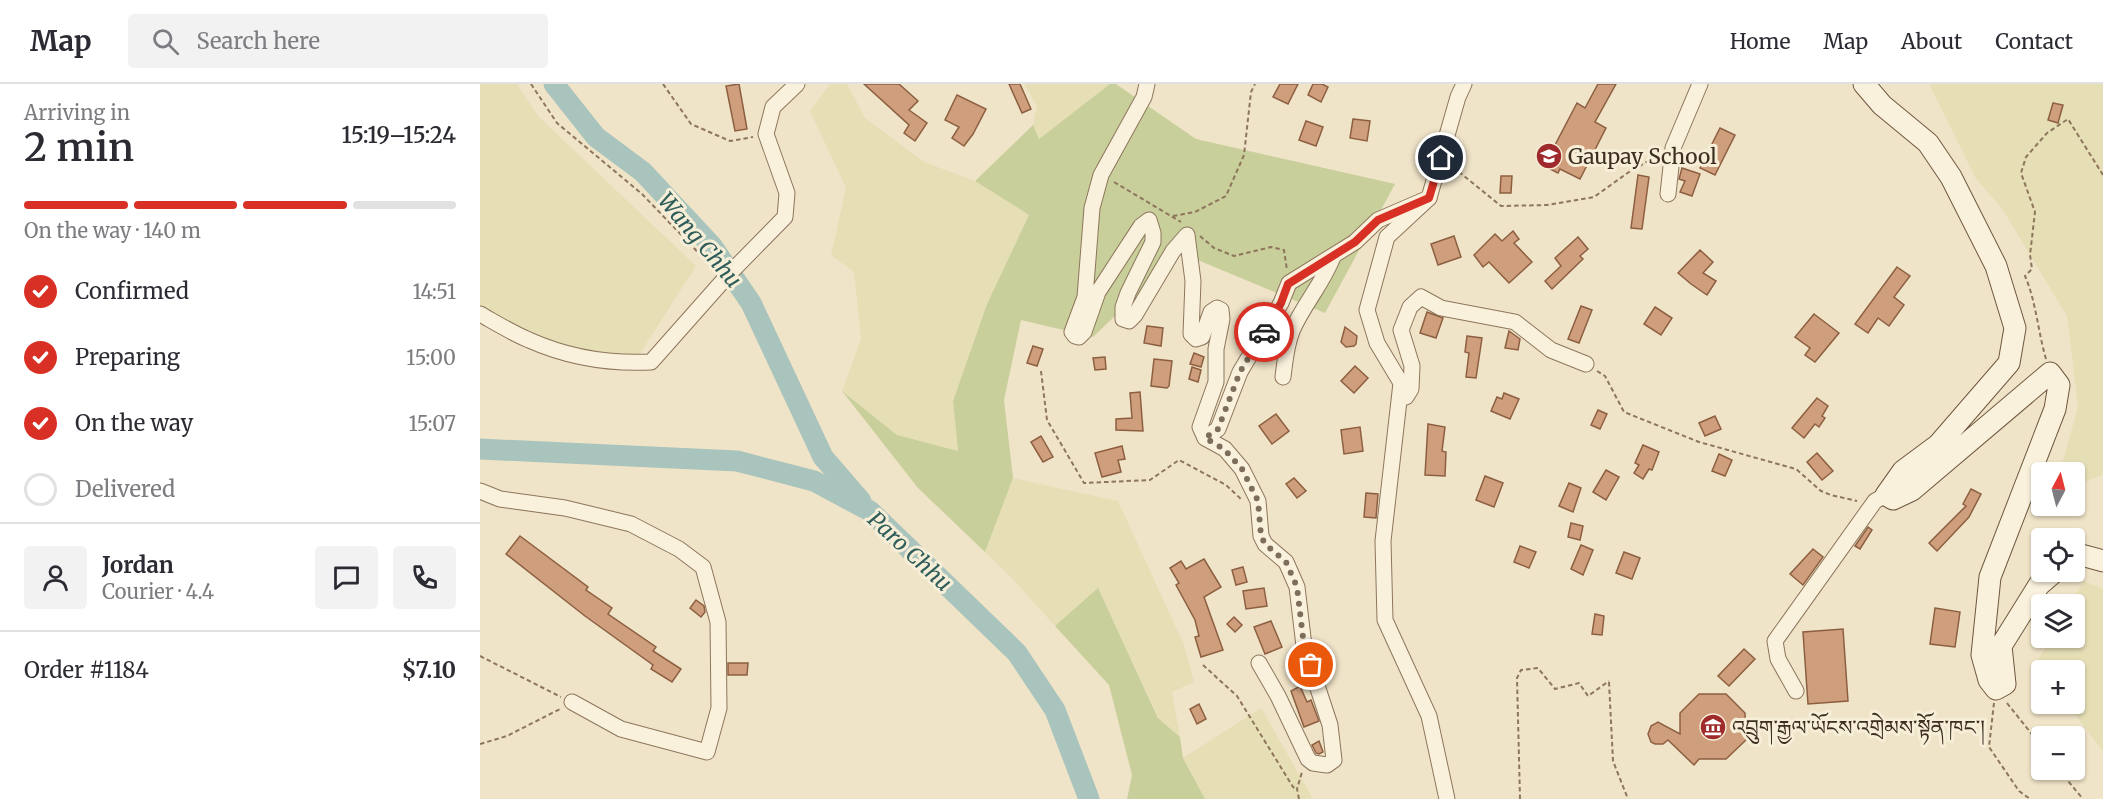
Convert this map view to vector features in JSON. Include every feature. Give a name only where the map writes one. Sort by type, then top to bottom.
[{"type":"street","points":[[480,314],[530,340],[578,357],[632,363],[651,362],[729,274],[785,217],[788,193],[766,134],[773,107],[797,84]]},
{"type":"street","points":[[1147,84],[1144,97],[1101,175],[1092,208],[1085,297],[1072,332],[1075,336],[1079,337],[1084,332],[1098,292],[1141,226],[1160,215]]},
{"type":"street","points":[[1447,799],[1429,716],[1385,620],[1383,541],[1401,383],[1377,343],[1367,310],[1387,237],[1429,198],[1458,97],[1464,84]]},
{"type":"street","points":[[1668,194],[1673,148],[1700,84]]},
{"type":"street","points":[[1796,691],[1778,659],[1776,642],[1903,471],[1938,445],[2008,363],[2015,328],[1996,266],[1951,177],[1928,143],[1882,105],[1864,84]]},
{"type":"street","points":[[1205,438],[1218,429],[1240,372],[1281,303],[1288,284],[1355,242],[1378,220],[1429,198]]},
{"type":"street","points":[[1160,215],[1153,233],[1153,242],[1123,307],[1123,319],[1129,321],[1134,315],[1173,250],[1189,232]]},
{"type":"street","points":[[1189,232],[1193,281],[1191,334],[1196,339],[1202,337],[1211,312],[1217,308],[1221,310],[1222,319],[1216,349],[1216,382],[1200,427],[1205,438],[1224,449],[1242,469],[1258,501],[1261,536],[1265,544],[1286,562],[1297,587],[1304,646],[1330,725],[1334,760],[1327,765],[1313,763],[1308,759],[1278,696],[1259,663]]},
{"type":"street","points":[[1283,377],[1285,355],[1293,330],[1326,277],[1333,257]]},
{"type":"street","points":[[1396,420],[1402,403],[1411,389],[1412,366],[1401,330],[1410,307],[1421,297],[1441,308],[1515,322],[1551,350],[1586,364]]},
{"type":"street","points":[[1881,498],[1893,499],[1912,490],[2050,373],[2059,385],[2055,410],[1990,577],[1982,655],[1989,680],[1996,688],[2005,684],[2001,646],[2042,582]]},
{"type":"street","points":[[480,490],[500,499],[565,508],[631,524],[679,549],[703,567],[718,622],[719,708],[707,752],[621,729],[572,702]]},
{"type":"street","points":[[2085,556],[2103,561]]},
{"type":"path","points":[[531,84],[557,123],[642,194],[711,266],[729,274]]},
{"type":"path","points":[[663,84],[690,124],[730,141],[766,134]]},
{"type":"path","points":[[1160,215],[1195,212],[1226,196],[1244,155],[1251,92],[1254,84]]},
{"type":"path","points":[[2050,373],[2039,335],[2030,286],[2025,276],[2032,269],[2030,255],[2035,212],[2021,173],[2026,158],[2047,133],[2068,119],[2103,175]]},
{"type":"path","points":[[1441,158],[1501,206],[1546,205],[1593,197],[1629,172],[1673,148]]},
{"type":"path","points":[[1101,175],[1214,248],[1234,256],[1271,247],[1284,250],[1288,284]]},
{"type":"path","points":[[1586,364],[1605,376],[1623,412],[1699,442],[1796,469],[1821,491],[1831,495],[1850,500],[1881,498]]},
{"type":"path","points":[[1041,371],[1047,420],[1084,483],[1150,480],[1179,460],[1227,485],[1242,501]]},
{"type":"path","points":[[480,656],[572,702]]},
{"type":"path","points":[[1203,665],[1237,696],[1293,787],[1297,789]]},
{"type":"path","points":[[1520,799],[1518,678],[1521,670],[1538,668],[1555,689],[1579,683],[1588,696],[1609,681],[1613,761],[1628,799]]},
{"type":"path","points":[[1996,688],[2031,733]]},
{"type":"path","points":[[1996,688],[1989,747],[2019,791],[2030,799]]},
{"type":"path","points":[[480,744],[507,735],[572,702]]},
{"type":"path","points":[[1299,799],[1297,789],[1302,771],[1313,763]]},
{"type":"path","points":[[2067,780],[2083,799]]},
{"type":"shaded area","points":[[480,84],[517,84],[538,116],[696,266],[632,366],[480,322]]},
{"type":"shaded area","points":[[830,84],[847,84],[865,118],[924,162],[975,181],[1029,215],[987,304],[953,401],[958,451],[897,435],[842,391],[861,339],[854,272],[831,255],[846,188],[810,111]]},
{"type":"shaded area","points":[[1024,84],[1110,84],[1039,139],[1033,125],[1037,106]]},
{"type":"shaded area","points":[[1929,84],[2103,84],[2103,475],[2085,481],[2085,462],[2063,462],[2078,406],[2067,316],[2001,207],[1976,179]]},
{"type":"shaded area","points":[[1013,478],[1118,501],[1184,645],[1194,682],[1172,692],[1180,737],[1159,718],[1098,589],[1055,626],[985,552]]},
{"type":"shaded area","points":[[2085,581],[2103,589],[2103,751],[2075,714],[2085,714],[2085,660],[2038,660],[2045,648],[2085,648],[2085,594],[2076,594]]},
{"type":"shaded area","points":[[1261,708],[1312,797],[1311,799],[1205,799],[1183,758]]},
{"type":"green space","points":[[1110,84],[1116,84],[1196,139],[1395,184],[1325,313],[1181,253],[1093,337],[1021,320],[1004,400],[1013,478],[985,552],[918,488],[842,391],[897,435],[958,451],[953,401],[987,304],[1029,215],[975,181],[1033,125],[1039,139]]},
{"type":"green space","points":[[1098,588],[1158,718],[1180,737],[1183,758],[1205,799],[1127,799],[1132,775],[1109,685],[1055,626]]},
{"type":"building","points":[[739,84],[747,129],[735,131],[726,86]]},
{"type":"building","points":[[864,84],[899,84],[918,101],[909,110],[927,123],[915,141],[904,133],[909,125]]},
{"type":"building","points":[[1009,84],[1020,84],[1031,109],[1022,113]]},
{"type":"building","points":[[1280,84],[1298,84],[1288,104],[1273,97]]},
{"type":"building","points":[[1313,84],[1328,87],[1321,102],[1308,95]]},
{"type":"building","points":[[1598,84],[1616,84],[1595,122],[1606,128],[1580,179],[1560,169],[1558,173],[1544,166],[1577,103],[1585,108]]},
{"type":"building","points":[[957,95],[986,109],[964,146],[952,138],[959,127],[945,120]]},
{"type":"building","points":[[2053,103],[2063,105],[2058,123],[2048,120]]},
{"type":"building","points":[[1353,119],[1370,121],[1367,141],[1350,138]]},
{"type":"building","points":[[1306,121],[1323,127],[1316,146],[1299,140]]},
{"type":"building","points":[[1720,128],[1735,135],[1715,175],[1700,168]]},
{"type":"building","points":[[1682,168],[1700,174],[1692,196],[1680,192],[1685,181],[1679,179]]},
{"type":"building","points":[[1638,175],[1649,177],[1642,229],[1631,228]]},
{"type":"building","points":[[1501,176],[1512,176],[1511,193],[1500,193]]},
{"type":"building","points":[[1513,231],[1519,239],[1514,243],[1532,262],[1509,283],[1489,262],[1483,267],[1474,255],[1495,234],[1502,241]]},
{"type":"building","points":[[1454,236],[1461,257],[1438,265],[1431,244]]},
{"type":"building","points":[[1578,237],[1588,249],[1580,256],[1583,259],[1552,289],[1545,281],[1561,266],[1555,258]]},
{"type":"building","points":[[1700,250],[1713,262],[1703,273],[1716,281],[1707,295],[1678,273]]},
{"type":"building","points":[[1897,267],[1910,276],[1894,297],[1904,305],[1889,326],[1878,318],[1868,333],[1855,324]]},
{"type":"building","points":[[1581,306],[1592,310],[1579,343],[1568,339]]},
{"type":"building","points":[[1655,307],[1672,318],[1661,335],[1644,324]]},
{"type":"building","points":[[1427,312],[1443,318],[1436,338],[1420,333]]},
{"type":"building","points":[[1814,314],[1839,333],[1815,362],[1805,355],[1810,348],[1795,337]]},
{"type":"building","points":[[1147,326],[1163,328],[1161,346],[1144,343]]},
{"type":"building","points":[[1345,327],[1357,336],[1354,346],[1346,347],[1341,342]]},
{"type":"building","points":[[1509,331],[1520,339],[1518,350],[1505,348]]},
{"type":"building","points":[[1467,336],[1482,338],[1476,378],[1466,377],[1469,353],[1465,352]]},
{"type":"building","points":[[1033,346],[1043,349],[1037,366],[1027,363]]},
{"type":"building","points":[[1194,353],[1204,357],[1201,367],[1190,364]]},
{"type":"building","points":[[1105,357],[1106,369],[1095,370],[1093,358]]},
{"type":"building","points":[[1154,359],[1172,361],[1167,388],[1151,386]]},
{"type":"building","points":[[1355,366],[1368,378],[1354,393],[1341,381]]},
{"type":"building","points":[[1192,367],[1201,370],[1198,382],[1189,379]]},
{"type":"building","points":[[1140,392],[1143,431],[1116,430],[1116,419],[1132,418],[1130,393]]},
{"type":"building","points":[[1504,393],[1519,399],[1510,419],[1491,411],[1497,397],[1502,399]]},
{"type":"building","points":[[1817,398],[1828,406],[1822,416],[1825,418],[1819,427],[1815,424],[1804,438],[1792,428]]},
{"type":"building","points":[[1598,410],[1607,414],[1600,429],[1591,425]]},
{"type":"building","points":[[1276,414],[1289,431],[1272,444],[1259,426]]},
{"type":"building","points":[[1715,416],[1721,429],[1705,436],[1699,423]]},
{"type":"building","points":[[1428,424],[1445,427],[1442,451],[1446,452],[1445,476],[1425,475]]},
{"type":"building","points":[[1360,427],[1363,451],[1344,454],[1341,430]]},
{"type":"building","points":[[1041,436],[1053,457],[1043,462],[1031,442]]},
{"type":"building","points":[[1643,445],[1659,452],[1652,470],[1649,469],[1643,479],[1634,473],[1639,465],[1635,463]]},
{"type":"building","points":[[1122,446],[1125,459],[1118,460],[1121,472],[1102,477],[1095,453]]},
{"type":"building","points":[[1817,453],[1833,471],[1822,480],[1807,462]]},
{"type":"building","points":[[1719,454],[1732,460],[1725,476],[1712,471]]},
{"type":"building","points":[[1606,470],[1619,477],[1606,500],[1593,492]]},
{"type":"building","points":[[1485,476],[1503,483],[1494,507],[1476,500]]},
{"type":"building","points":[[1294,478],[1306,491],[1297,498],[1286,484]]},
{"type":"building","points":[[1569,483],[1581,488],[1573,512],[1559,506]]},
{"type":"building","points":[[1971,489],[1981,494],[1969,517],[1937,551],[1929,543],[1966,506],[1963,504]]},
{"type":"building","points":[[1366,493],[1378,494],[1376,518],[1364,517]]},
{"type":"building","points":[[1571,523],[1583,526],[1580,540],[1568,537]]},
{"type":"building","points":[[1868,527],[1872,530],[1860,549],[1855,546]]},
{"type":"building","points":[[520,536],[588,587],[586,590],[612,608],[608,614],[656,647],[653,651],[681,669],[672,682],[651,669],[653,665],[585,616],[506,554]]},
{"type":"building","points":[[1581,545],[1593,550],[1583,575],[1571,569]]},
{"type":"building","points":[[1520,546],[1536,552],[1529,568],[1514,562]]},
{"type":"building","points":[[1813,549],[1823,557],[1803,585],[1790,574]]},
{"type":"building","points":[[1624,552],[1640,558],[1632,579],[1616,573]]},
{"type":"building","points":[[1204,559],[1221,587],[1204,597],[1223,650],[1201,657],[1195,637],[1199,636],[1195,620],[1176,585],[1179,583],[1170,568],[1181,561],[1186,569]]},
{"type":"building","points":[[1243,567],[1247,582],[1236,585],[1232,570]]},
{"type":"building","points":[[1264,588],[1267,606],[1246,609],[1243,591]]},
{"type":"building","points":[[696,600],[704,606],[705,612],[701,617],[690,608]]},
{"type":"building","points":[[1935,608],[1960,612],[1955,647],[1930,644]]},
{"type":"building","points":[[1595,614],[1604,616],[1602,635],[1592,634]]},
{"type":"building","points":[[1234,617],[1242,625],[1235,632],[1227,624]]},
{"type":"building","points":[[1271,621],[1282,647],[1265,654],[1254,627]]},
{"type":"building","points":[[1843,629],[1848,701],[1808,704],[1803,632]]},
{"type":"building","points":[[1744,649],[1755,659],[1729,686],[1718,676]]},
{"type":"building","points":[[728,663],[748,663],[747,675],[728,675]]},
{"type":"building","points":[[1300,686],[1307,702],[1311,700],[1319,721],[1304,727],[1291,691]]},
{"type":"building","name":"འབྲུག་རྒྱལ་ཡོངས་འགྲེམས་སྟོན་ཁང་།","points":[[1699,694],[1726,694],[1745,713],[1746,740],[1726,759],[1699,759],[1694,765],[1668,740],[1663,744],[1655,744],[1651,742],[1648,734],[1651,726],[1658,722],[1680,734],[1680,713]]},
{"type":"building","points":[[1199,704],[1206,719],[1197,724],[1190,709]]},
{"type":"building","points":[[1319,741],[1323,752],[1319,754],[1312,745]]},
{"type":"waterway","name":"Wang Chhu","points":[[554,84],[596,137],[643,172],[712,246],[751,303],[823,457],[861,501]]},
{"type":"waterway","name":"Paro Chhu","points":[[480,449],[737,461],[814,481],[870,511],[1017,653],[1055,710],[1089,799]]},
{"type":"way so far","points":[[1264,332],[1240,372],[1218,429],[1205,438],[1224,449],[1242,469],[1258,501],[1261,536],[1265,544],[1286,562],[1297,587],[1304,646],[1311,665]]},
{"type":"place","name":"Gaupay School","points":[[1549,156]]},
{"type":"place","name":"འབྲུག་རྒྱལ་ཡོངས་འགྲེམས་སྟོན་ཁང་།","points":[[1713,727]]},
{"type":"route","points":[[1264,332],[1281,303],[1288,284],[1355,242],[1378,220],[1429,198],[1441,158]]}]
